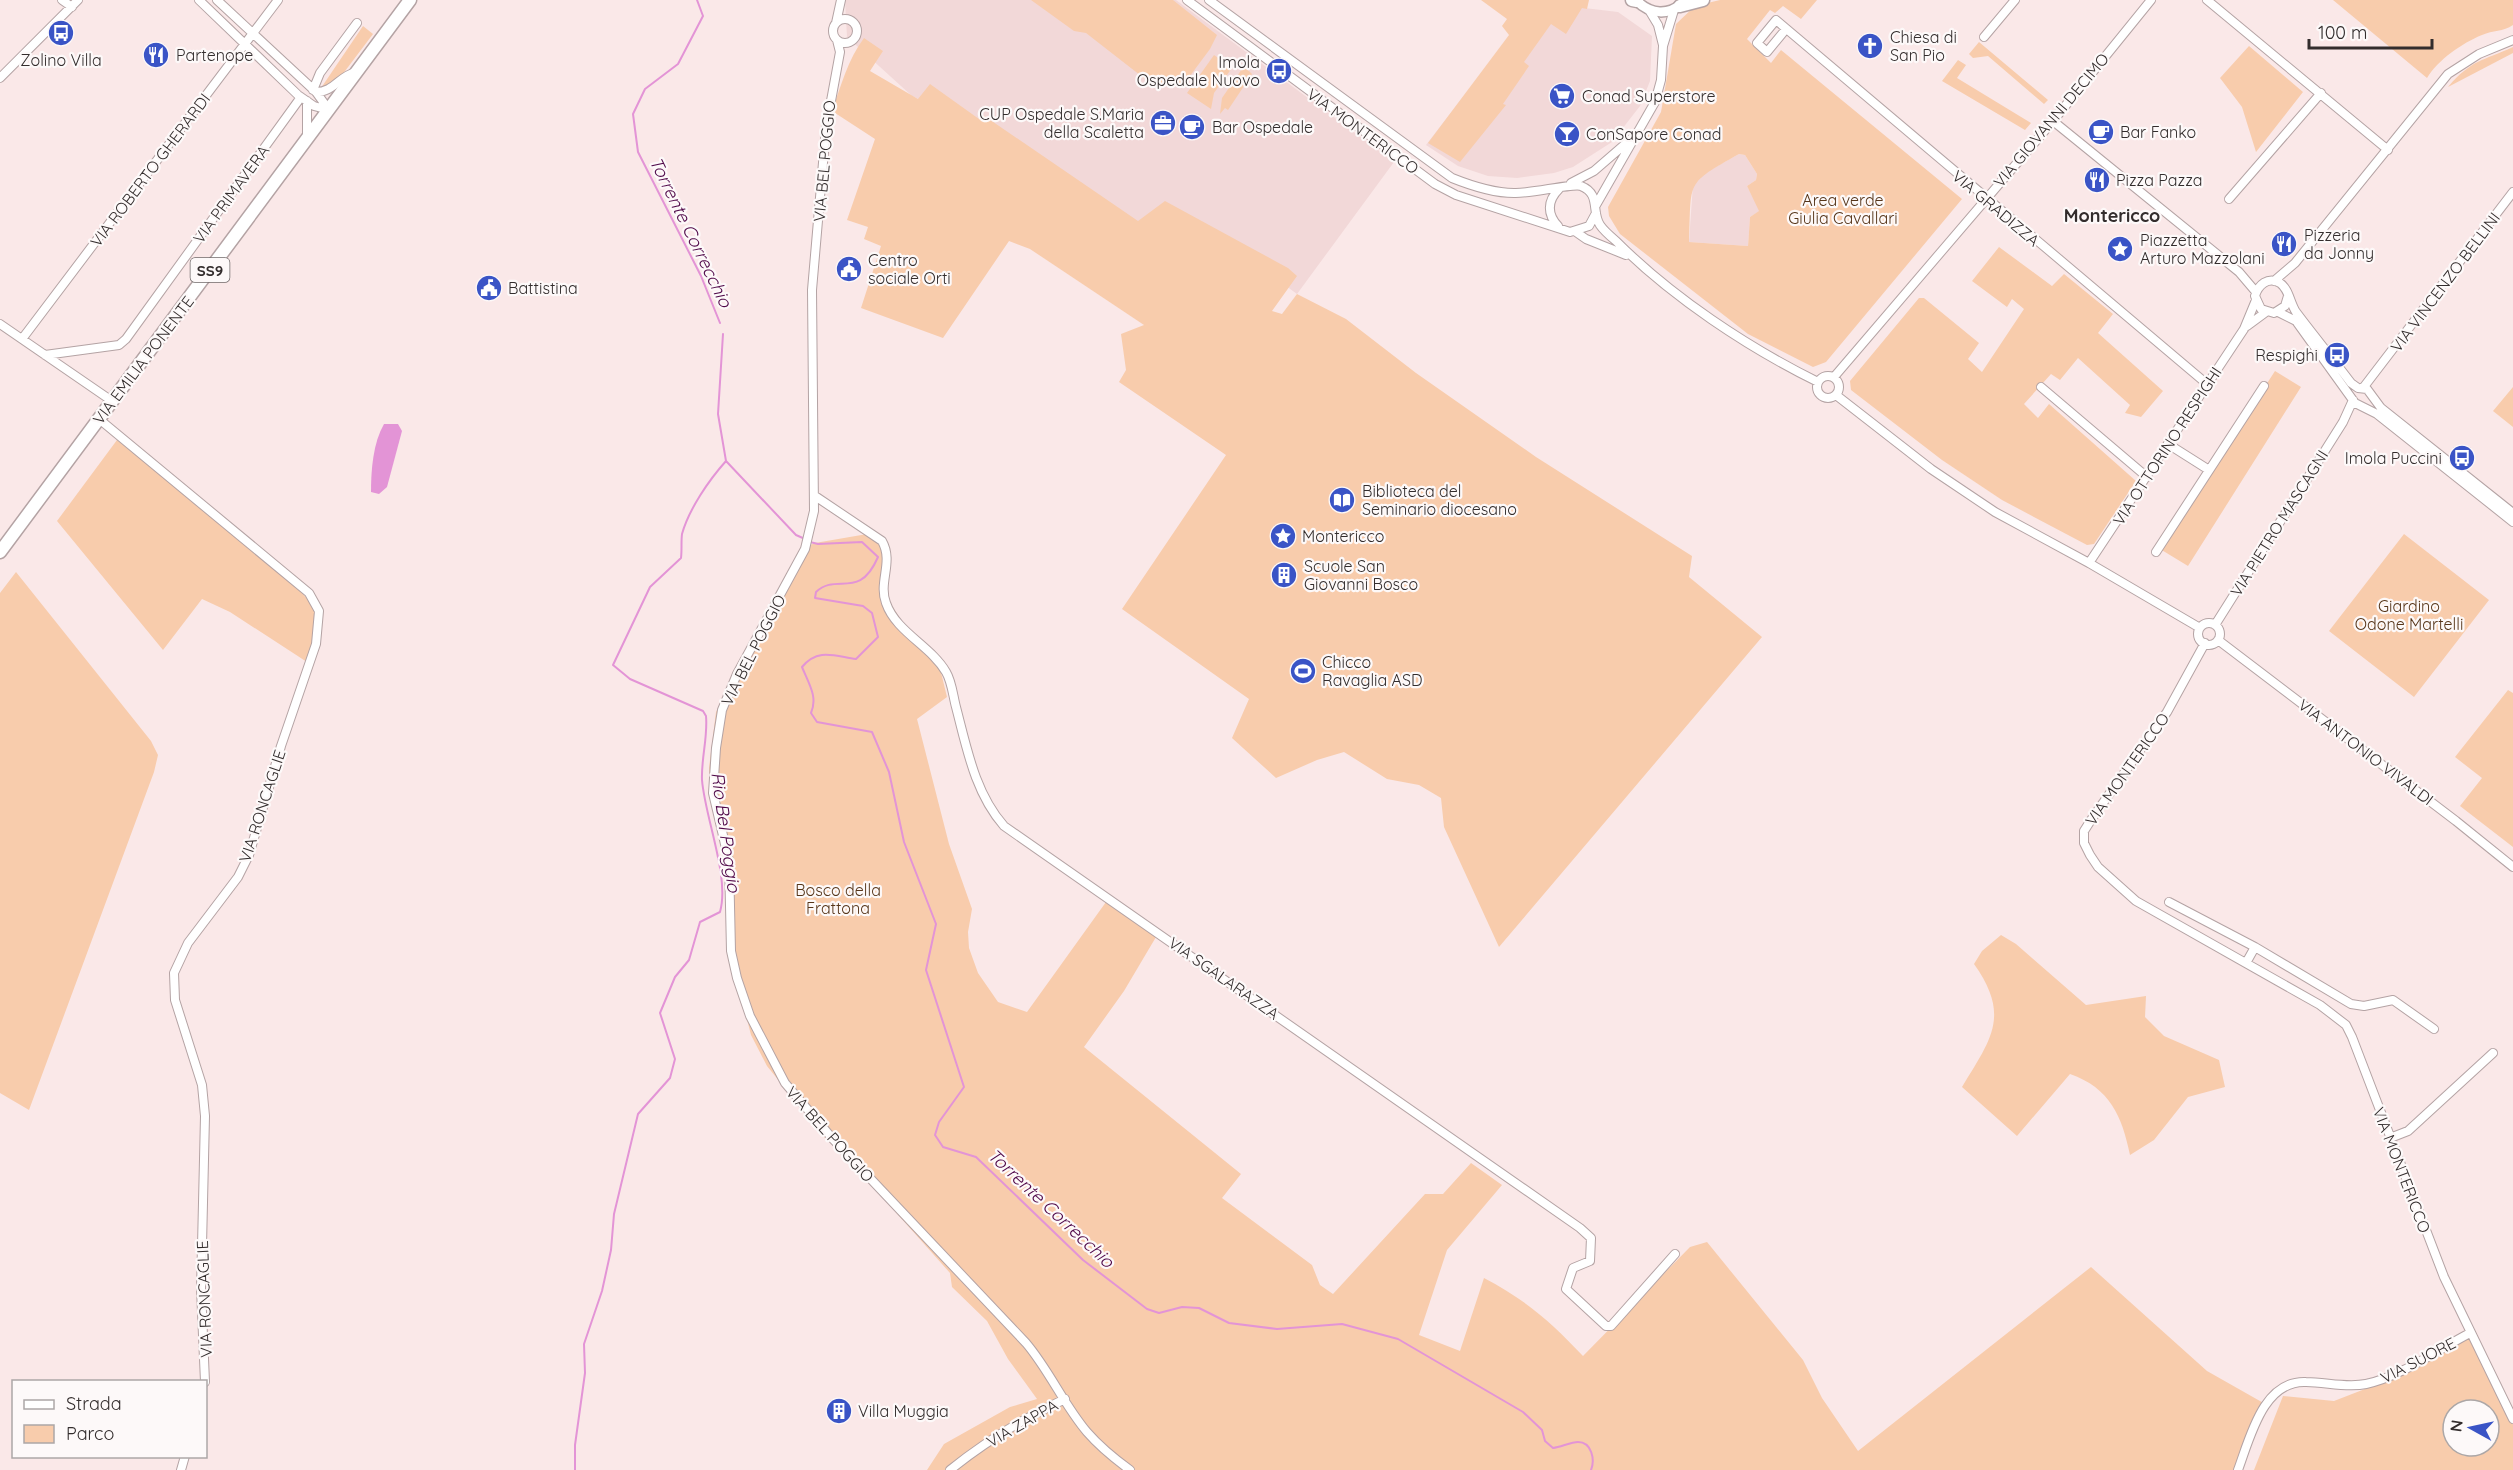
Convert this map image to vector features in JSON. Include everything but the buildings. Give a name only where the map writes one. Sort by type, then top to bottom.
[{"type":"main road","name":"SS9","points":[[307,139],[410,0]]},
{"type":"main road","points":[[1680,5],[1703,0]]},
{"type":"main road","name":"VIA EMILIA PONENTE","points":[[0,552],[307,139]]},
{"type":"street","points":[[62,0],[72,7]]},
{"type":"street","points":[[0,77],[78,0]]},
{"type":"street","points":[[199,0],[304,99],[328,110]]},
{"type":"street","points":[[217,0],[314,91],[328,110]]},
{"type":"street","name":"VIA ROBERTO GHERARDI","points":[[22,339],[278,0]]},
{"type":"street","name":"VIA MONTERICCO","points":[[1187,0],[1435,184],[1456,195],[1576,232],[1586,239],[1630,256]]},
{"type":"street","name":"VIA MONTERICCO","points":[[1209,0],[1452,178],[1481,189],[1507,192],[1582,186],[1594,197],[1599,224],[1630,256],[1745,342],[1774,360],[1818,382],[1817,388],[1820,395],[1826,398],[1836,395],[1958,488],[1995,512],[2090,563],[2200,628]]},
{"type":"street","points":[[1576,232],[1589,226],[1596,209],[1655,102],[1661,80],[1663,46],[1658,25],[1649,10],[1635,0]]},
{"type":"street","points":[[1984,37],[2015,0]]},
{"type":"street","name":"VIA GIOVANNI DECIMO","points":[[1834,377],[2053,121],[2151,0]]},
{"type":"street","points":[[2207,0],[2388,150]]},
{"type":"street","name":"VIA BEL POGGIO","points":[[841,3],[852,21]]},
{"type":"street","name":"VIA BEL POGGIO","points":[[841,3],[833,34],[840,52],[826,128],[812,290],[815,496],[810,532],[805,549],[737,674],[722,710],[716,748],[713,793],[729,861],[731,951],[737,978],[750,1016],[785,1083],[832,1138],[1026,1342],[1044,1364],[1086,1431],[1109,1455],[1130,1470]]},
{"type":"street","points":[[1649,10],[1666,12],[1680,5]]},
{"type":"street","points":[[1663,46],[1680,5]]},
{"type":"street","points":[[836,23],[842,19],[852,21],[858,32],[840,52]]},
{"type":"street","points":[[314,91],[320,73],[357,23]]},
{"type":"street","name":"VIA GRADIZZA","points":[[1786,29],[1985,200],[2207,384]]},
{"type":"street","points":[[837,40],[850,42]]},
{"type":"street","points":[[2053,121],[2239,272],[2261,284],[2274,281],[2295,263],[2438,87],[2459,65],[2513,40]]},
{"type":"street","points":[[314,91],[330,89],[345,74],[357,71]]},
{"type":"street","points":[[2229,199],[2320,93]]},
{"type":"street","points":[[304,99],[307,139]]},
{"type":"street","name":"VIA PRIMAVERA","points":[[45,355],[119,345],[126,339],[304,99]]},
{"type":"street","points":[[1558,226],[1550,214],[1550,201],[1563,187],[1594,171],[1618,153],[1639,132]]},
{"type":"street","name":"VIA VINCENZO BELLINI","points":[[2365,391],[2513,192]]},
{"type":"street","points":[[2284,287],[2295,263]]},
{"type":"street","points":[[2239,272],[2266,312],[2278,312],[2296,321],[2356,401],[2473,485]]},
{"type":"street","points":[[2274,281],[2284,287],[2294,309],[2381,408],[2490,499],[2513,522]]},
{"type":"street","points":[[2256,296],[2261,284]]},
{"type":"street","name":"VIA OTTORINO RESPIGHI","points":[[2090,563],[2244,329],[2256,296]]},
{"type":"street","points":[[2278,312],[2285,306],[2288,296]]},
{"type":"street","name":"VIA OTTORINO RESPIGHI","points":[[2244,329],[2266,312]]},
{"type":"street","points":[[0,324],[112,401]]},
{"type":"street","points":[[1818,382],[1827,375],[1834,377],[1839,386],[1836,395]]},
{"type":"street","points":[[2156,552],[2264,386]]},
{"type":"street","points":[[2041,387],[2147,477]]},
{"type":"street","points":[[2356,401],[2365,391]]},
{"type":"street","points":[[2356,401],[2368,402],[2365,391]]},
{"type":"street","name":"VIA PIETRO MASCAGNI","points":[[2215,625],[2356,401]]},
{"type":"street","name":"VIA RONCAGLIE","points":[[99,419],[309,593],[319,611],[316,644],[281,746],[249,855],[238,877],[178,958],[174,973],[175,999],[202,1085],[205,1116],[201,1289],[205,1380]]},
{"type":"street","points":[[2169,444],[2209,470]]},
{"type":"street","name":"VIA SGALARAZZA","points":[[815,496],[882,541],[888,550],[885,601],[891,615],[947,673],[978,785],[989,809],[1004,826],[1580,1228],[1591,1238],[1590,1261],[1573,1268],[1566,1289],[1606,1326],[1611,1326],[1675,1254]]},
{"type":"street","points":[[2490,499],[2513,513]]},
{"type":"street","points":[[2209,623],[2215,625],[2220,633],[2218,640],[2212,644],[2199,639],[2200,628],[2209,623]]},
{"type":"street","name":"VIA ANTONIO VIVALDI","points":[[2218,640],[2513,867]]},
{"type":"street","name":"VIA MONTERICCO","points":[[2205,643],[2167,712],[2084,831],[2084,843],[2098,867],[2136,901],[2320,1005],[2346,1025],[2364,1065],[2431,1245],[2470,1333],[2513,1419]]},
{"type":"street","points":[[2169,902],[2255,947],[2351,1004],[2364,1006],[2393,1000],[2434,1029]]},
{"type":"street","points":[[2246,963],[2255,947]]},
{"type":"street","points":[[2390,1138],[2408,1131],[2493,1053]]},
{"type":"street","name":"VIA SUORE","points":[[2238,1470],[2264,1409],[2275,1393],[2284,1386],[2303,1381],[2351,1386],[2376,1381],[2470,1333]]},
{"type":"street","name":"VIA ZAPPA","points":[[950,1470],[975,1450],[1040,1410],[1065,1399]]},
{"type":"shaded area","points":[[845,0],[1176,0],[1394,162],[1297,294],[1186,213],[1155,253],[959,118],[912,96],[847,37]]},
{"type":"shaded area","points":[[1559,5],[1618,12],[1652,36],[1650,81],[1640,106],[1612,142],[1573,167],[1554,173],[1517,178],[1488,176],[1458,166],[1426,145],[1476,80]]},
{"type":"shaded area","points":[[1739,154],[1745,155],[1757,174],[1756,180],[1747,186],[1760,211],[1750,217],[1748,246],[1689,242],[1693,184],[1701,175]]},
{"type":"shaded area","points":[[384,424],[398,424],[402,431],[387,487],[379,494],[371,492],[371,475],[375,448]]},
{"type":"green space","points":[[1031,0],[1173,0],[1217,35],[1210,49],[1181,88],[1175,84],[1170,87],[1154,86],[1086,33],[1074,31]]},
{"type":"green space","points":[[1481,0],[1589,0],[1587,9],[1582,8],[1566,34],[1551,24],[1524,62],[1529,66],[1503,104],[1506,105],[1460,162],[1428,143],[1509,35],[1502,26],[1507,19]]},
{"type":"green space","name":"Area verde Giulia Cavallari","points":[[1720,0],[1817,0],[1801,19],[1783,6],[1775,13],[1770,10],[1747,39],[1771,63],[1781,50],[1962,199],[1826,362],[1813,367],[1748,334],[1620,234],[1609,216],[1608,207],[1661,112],[1676,24],[1695,6]],"holes":[[[1739,154],[1745,155],[1757,174],[1756,180],[1747,186],[1759,211],[1750,217],[1748,246],[1689,242],[1690,206],[1694,186],[1708,172],[1721,164]]]},
{"type":"green space","points":[[2333,0],[2513,0],[2513,25],[2474,38],[2451,53],[2427,78]]},
{"type":"green space","points":[[363,26],[373,34],[339,79],[321,88]]},
{"type":"green space","points":[[864,38],[883,51],[870,71],[918,99],[930,84],[979,119],[983,115],[1138,221],[1165,201],[1288,268],[1297,276],[1272,311],[1282,314],[1297,294],[1346,319],[1416,373],[1536,457],[1692,556],[1689,577],[1762,637],[1499,947],[1444,827],[1441,798],[1419,785],[1387,779],[1344,752],[1317,760],[1276,778],[1232,738],[1249,699],[1122,609],[1226,455],[1119,382],[1126,370],[1121,334],[1144,325],[1030,249],[1009,241],[943,338],[861,308],[881,246],[864,239],[868,227],[847,220],[875,139],[832,111],[849,64]]},
{"type":"green space","points":[[1979,42],[2048,100],[2044,104],[1988,56],[1973,58],[1969,54]]},
{"type":"green space","points":[[2249,46],[2303,92],[2256,152],[2242,107],[2220,78]]},
{"type":"green space","points":[[2513,47],[2513,53],[2448,87],[2471,66]]},
{"type":"green space","points":[[1214,55],[1232,68],[1214,93],[1211,109],[1187,93]]},
{"type":"green space","points":[[1958,60],[1966,65],[1957,78],[2031,123],[2025,130],[1942,81]]},
{"type":"green space","points":[[1244,66],[1252,74],[1228,110],[1225,108],[1220,114],[1222,98]]},
{"type":"green space","points":[[1999,247],[2052,286],[2064,274],[2113,314],[2098,333],[2163,391],[2141,417],[2125,413],[2130,405],[2078,358],[2060,380],[2051,374],[2024,404],[2038,418],[2049,404],[2136,481],[2094,544],[2087,545],[2002,500],[1942,460],[1851,390],[1850,381],[1919,298],[1924,298],[1979,343],[1968,359],[1982,372],[2024,309],[2012,299],[2007,307],[1972,281]]},
{"type":"green space","points":[[2275,371],[2301,387],[2188,566],[2160,549]]},
{"type":"green space","points":[[2513,387],[2513,427],[2493,411]]},
{"type":"green space","points":[[117,440],[276,566],[318,610],[310,664],[230,612],[202,599],[163,650],[57,521]]},
{"type":"green space","name":"Bosco della Frattona","points":[[873,533],[888,550],[885,589],[890,603],[903,623],[937,656],[947,697],[917,719],[949,844],[972,909],[968,932],[969,948],[978,973],[998,1002],[1027,1012],[1106,902],[1156,937],[1124,991],[1084,1047],[1241,1174],[1222,1198],[1312,1265],[1320,1285],[1333,1294],[1425,1194],[1443,1194],[1471,1163],[1502,1185],[1447,1250],[1419,1335],[1460,1351],[1484,1278],[1537,1312],[1583,1356],[1690,1247],[1707,1242],[1803,1360],[1822,1398],[1858,1451],[2091,1267],[2207,1371],[2267,1405],[2237,1470],[927,1470],[944,1444],[1010,1407],[1037,1399],[1008,1359],[987,1321],[952,1287],[950,1273],[851,1162],[825,1138],[767,1066],[751,1035],[727,940],[727,875],[724,850],[712,802],[709,768],[716,712],[801,549],[815,543]]},
{"type":"green space","name":"Giardino Odone Martelli","points":[[2404,534],[2489,600],[2414,697],[2329,631]]},
{"type":"green space","points":[[16,572],[151,741],[158,755],[154,772],[29,1110],[0,1093],[0,593]]},
{"type":"green space","points":[[2508,690],[2513,693],[2513,847],[2460,806],[2482,778],[2455,757]]},
{"type":"green space","points":[[2001,935],[2016,944],[2086,1005],[2146,996],[2145,1017],[2164,1036],[2219,1060],[2225,1087],[2188,1097],[2154,1140],[2130,1155],[2123,1128],[2112,1105],[2095,1087],[2070,1074],[2017,1136],[1962,1087],[1981,1055],[1993,1027],[1992,998],[1974,964],[1982,951]]},
{"type":"green space","points":[[2474,1334],[2513,1421],[2513,1470],[2254,1470],[2283,1396],[2334,1401],[2401,1375]]},
{"type":"waterway","name":"Torrente Correcchio","points":[[697,0],[703,16],[678,64],[645,89],[633,114],[638,152],[701,276],[720,323]]},
{"type":"waterway","name":"Torrente Correcchio","points":[[723,334],[718,414],[726,461],[796,535],[805,539]]},
{"type":"waterway","name":"Rio Bel Poggio","points":[[575,1470],[575,1445],[585,1373],[584,1344],[602,1291],[611,1250],[614,1214],[638,1114],[670,1078],[675,1059],[660,1013],[675,977],[689,960],[700,922],[720,912],[722,898],[722,882],[702,780],[706,716],[703,711],[630,679],[613,665],[650,587],[681,558],[682,534],[689,515],[706,486],[726,461]]},
{"type":"waterway","name":"Torrente Correcchio","points":[[810,542],[818,544],[862,542],[878,557],[871,570],[863,578],[856,582],[824,587],[816,592],[815,598],[863,606],[872,613],[878,637],[856,659],[820,655],[802,667],[814,701],[811,713],[817,722],[872,732],[889,772],[904,842],[936,924],[926,970],[964,1087],[939,1122],[935,1135],[943,1147],[976,1157],[1083,1260],[1147,1309],[1159,1313],[1182,1307],[1199,1308],[1229,1323],[1277,1329],[1342,1324],[1398,1339],[1523,1412],[1542,1430],[1545,1441],[1553,1448],[1575,1442],[1586,1445],[1593,1461],[1591,1470]]},
{"type":"place","name":"Zolino Villa","points":[[61,33]]},
{"type":"place","name":"Chiesa di San Pio","points":[[1870,46]]},
{"type":"place","name":"Partenope","points":[[156,55]]},
{"type":"place","name":"Imola Ospedale Nuovo","points":[[1279,71]]},
{"type":"place","name":"Conad Superstore","points":[[1562,96]]},
{"type":"place","name":"CUP Ospedale S.Maria della Scaletta","points":[[1163,123]]},
{"type":"place","name":"Bar Ospedale","points":[[1192,127]]},
{"type":"place","name":"Bar Fanko","points":[[2101,132]]},
{"type":"place","name":"ConSapore Conad","points":[[1567,134]]},
{"type":"place","name":"Pizza Pazza","points":[[2097,180]]},
{"type":"place","name":"Pizzeria da Jonny","points":[[2284,244]]},
{"type":"place","name":"Piazzetta Arturo Mazzolani","points":[[2120,249]]},
{"type":"place","name":"Centro sociale Orti","points":[[849,269]]},
{"type":"place","name":"Battistina","points":[[489,288]]},
{"type":"place","name":"Respighi","points":[[2337,355]]},
{"type":"place","name":"Imola Puccini","points":[[2462,458]]},
{"type":"place","name":"Biblioteca del Seminario diocesano","points":[[1342,500]]},
{"type":"place","name":"Montericco","points":[[1283,536]]},
{"type":"place","name":"Scuole San Giovanni Bosco","points":[[1284,575]]},
{"type":"place","name":"Chicco Ravaglia ASD","points":[[1303,671]]},
{"type":"place","name":"Villa Muggia","points":[[839,1411]]},
{"type":"district","name":"Montericco","points":[[2112,215]]}]
